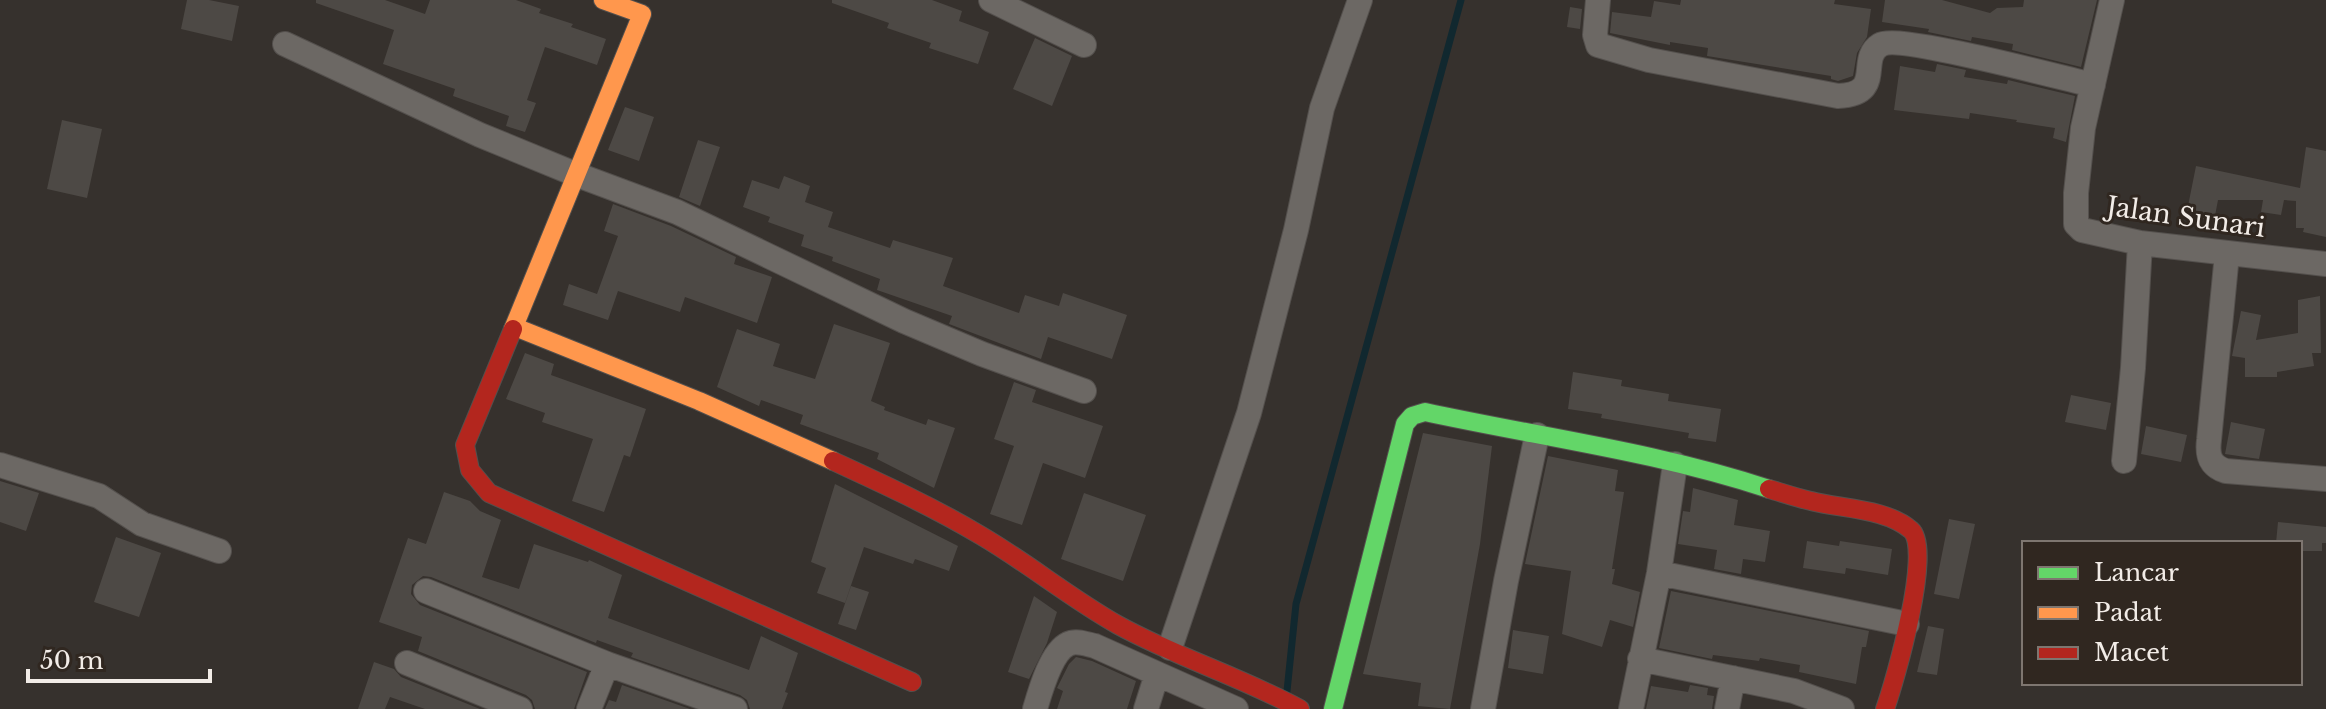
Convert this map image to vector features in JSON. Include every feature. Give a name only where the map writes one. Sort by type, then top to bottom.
[{"type":"street","points":[[603,0],[642,14],[465,445],[470,470],[489,493],[912,682]]},
{"type":"street","points":[[991,0],[1084,45]]},
{"type":"street","points":[[1170,648],[1249,413],[1296,230],[1322,108],[1360,0]]},
{"type":"street","points":[[1598,0],[1595,35],[1598,45],[1606,49],[1838,96],[1852,96],[1860,92],[1875,50],[1881,44],[1891,42],[2093,85]]},
{"type":"street","name":"Jalan Sunari","points":[[2112,0],[2083,128],[2076,224],[2082,230],[2140,243],[2326,264]]},
{"type":"street","points":[[285,44],[480,135],[677,212],[848,295],[982,354],[1084,391]]},
{"type":"street","points":[[2124,461],[2140,243]]},
{"type":"street","points":[[2227,254],[2209,440],[2211,461],[2217,468],[2226,471],[2326,479]]},
{"type":"street","points":[[515,327],[699,401],[944,513],[1008,552],[1078,602],[1122,627],[1300,709]]},
{"type":"street","points":[[1333,709],[1408,419],[1425,412],[1588,444],[1749,482],[1810,501],[1874,515],[1910,530],[1919,544],[1907,624],[1892,694],[1885,709]]},
{"type":"street","points":[[1483,709],[1537,435]]},
{"type":"street","points":[[1631,709],[1659,573],[1675,464]]},
{"type":"street","points":[[0,465],[99,496],[142,524],[219,551]]},
{"type":"street","points":[[1659,573],[1907,624]]},
{"type":"street","points":[[426,591],[607,664],[735,709]]},
{"type":"street","points":[[1035,709],[1051,664],[1059,651],[1069,644],[1080,642],[1236,709]]},
{"type":"street","points":[[1640,659],[1794,691],[1842,709]]},
{"type":"street","points":[[407,663],[520,709]]},
{"type":"street","points":[[589,709],[607,664]]},
{"type":"street","points":[[1146,709],[1157,674]]},
{"type":"street","points":[[1727,709],[1733,678]]},
{"type":"building","points":[[187,0],[209,0],[239,6],[232,41],[181,29]]},
{"type":"building","points":[[316,0],[385,0],[425,14],[430,0],[516,0],[541,9],[539,13],[573,24],[571,27],[606,39],[597,65],[545,47],[527,100],[536,103],[525,132],[506,126],[509,116],[453,96],[455,89],[383,64],[394,30],[316,3]]},
{"type":"building","points":[[832,0],[932,0],[962,11],[959,21],[989,32],[978,64],[929,48],[931,43],[887,28],[889,23],[832,3]]},
{"type":"building","points":[[1681,0],[1835,0],[1834,4],[1871,9],[1867,37],[1857,53],[1853,76],[1838,81],[1831,79],[1831,76],[1707,56],[1708,48],[1670,42],[1670,45],[1610,33],[1612,12],[1651,17],[1654,1],[1680,5]]},
{"type":"building","points":[[1885,0],[1942,0],[1990,13],[1997,8],[2023,7],[2024,0],[2097,0],[2081,67],[2012,50],[2013,44],[1972,37],[1971,41],[1928,32],[1929,29],[1882,22]]},
{"type":"building","points":[[1570,7],[1582,9],[1580,29],[1567,27]]},
{"type":"building","points":[[1035,38],[1072,56],[1052,106],[1013,89]]},
{"type":"building","points":[[1937,64],[1966,70],[1964,77],[2007,84],[2008,80],[2075,96],[2066,142],[2053,138],[2055,128],[2017,120],[1970,113],[1969,119],[1894,110],[1900,66],[1935,72]]},
{"type":"building","points":[[625,107],[654,117],[639,161],[608,150]]},
{"type":"building","points":[[62,120],[102,129],[87,198],[47,189]]},
{"type":"building","points":[[698,140],[720,147],[700,206],[679,197]]},
{"type":"building","points":[[2306,147],[2326,151],[2326,237],[2296,228],[2296,201],[2284,200],[2281,215],[2261,212],[2263,200],[2218,200],[2214,221],[2186,216],[2196,166],[2300,188]]},
{"type":"building","points":[[784,176],[810,186],[805,202],[833,212],[828,227],[890,248],[893,240],[953,258],[943,286],[1019,313],[1025,295],[1059,306],[1063,293],[1127,315],[1112,359],[1048,337],[1041,359],[949,324],[952,316],[877,290],[880,279],[801,246],[804,235],[768,222],[770,217],[743,207],[752,180],[779,189]]},
{"type":"building","points":[[613,204],[671,226],[736,257],[734,264],[772,277],[757,323],[685,297],[680,312],[618,291],[608,320],[563,305],[569,284],[597,294],[618,236],[604,231]]},
{"type":"building","points":[[2320,296],[2321,353],[2312,353],[2314,366],[2277,372],[2277,377],[2245,377],[2245,358],[2232,356],[2241,311],[2261,315],[2256,340],[2298,333],[2298,300]]},
{"type":"building","points":[[834,324],[890,343],[871,401],[885,407],[884,410],[926,425],[928,419],[955,428],[934,488],[877,459],[879,453],[800,424],[803,415],[761,400],[759,406],[717,387],[737,329],[780,344],[773,366],[815,379]]},
{"type":"building","points":[[525,353],[554,364],[551,375],[646,409],[630,457],[624,455],[604,512],[572,501],[593,439],[542,422],[545,413],[506,399]]},
{"type":"building","points":[[1573,372],[1622,380],[1621,386],[1669,394],[1668,401],[1721,409],[1716,442],[1688,438],[1689,433],[1601,418],[1602,414],[1568,409]]},
{"type":"building","points":[[1014,382],[1036,390],[1032,402],[1103,426],[1085,478],[1043,463],[1022,525],[990,514],[1014,446],[994,439]]},
{"type":"building","points":[[2071,395],[2111,403],[2106,430],[2065,422]]},
{"type":"building","points":[[2231,422],[2265,429],[2259,459],[2225,454]]},
{"type":"building","points":[[2146,426],[2187,435],[2181,462],[2141,454]]},
{"type":"building","points":[[1423,433],[1492,446],[1480,544],[1450,709],[1418,706],[1421,683],[1363,674]]},
{"type":"building","points":[[1548,456],[1618,470],[1615,491],[1624,492],[1612,584],[1640,592],[1633,627],[1610,620],[1602,647],[1562,634],[1571,571],[1525,564]]},
{"type":"building","points":[[0,481],[39,493],[26,531],[0,522]]},
{"type":"building","points":[[835,484],[958,546],[949,571],[915,559],[913,564],[864,547],[845,603],[817,593],[826,568],[811,562]]},
{"type":"building","points":[[1693,488],[1738,500],[1734,525],[1770,531],[1765,562],[1743,559],[1741,574],[1714,569],[1717,550],[1678,544],[1683,511],[1690,512]]},
{"type":"building","points":[[444,492],[470,501],[480,511],[501,520],[482,577],[519,589],[534,544],[589,560],[622,575],[608,618],[749,670],[761,636],[798,653],[782,709],[750,709],[747,700],[740,695],[631,657],[633,653],[597,640],[596,643],[423,576],[412,585],[411,594],[420,605],[587,672],[574,709],[535,709],[526,695],[418,651],[422,637],[379,622],[408,538],[426,544]]},
{"type":"building","points":[[1084,493],[1146,515],[1123,581],[1061,559]]},
{"type":"building","points":[[1949,519],[1975,524],[1959,599],[1934,594]]},
{"type":"building","points":[[2278,522],[2326,527],[2326,543],[2322,543],[2322,551],[2302,551],[2302,541],[2276,541]]},
{"type":"building","points":[[116,537],[161,553],[139,617],[94,602]]},
{"type":"building","points":[[1807,541],[1839,546],[1840,541],[1892,549],[1888,575],[1846,568],[1845,574],[1803,568]]},
{"type":"building","points":[[851,586],[869,592],[856,630],[838,624]]},
{"type":"building","points":[[1671,591],[1869,631],[1866,647],[1862,647],[1856,684],[1799,672],[1800,665],[1760,658],[1759,661],[1713,655],[1712,659],[1659,648]]},
{"type":"building","points":[[1034,596],[1057,612],[1047,643],[1029,679],[1008,672]]},
{"type":"building","points":[[1928,626],[1944,629],[1937,675],[1917,672]]},
{"type":"building","points":[[1513,630],[1549,636],[1543,674],[1508,668]]},
{"type":"building","points":[[1076,657],[1136,681],[1127,709],[1057,709],[1063,691],[1057,688]]},
{"type":"building","points":[[374,662],[394,669],[401,677],[480,709],[425,709],[390,697],[385,709],[358,709]]},
{"type":"building","points":[[622,685],[690,709],[605,709],[609,700],[616,702]]},
{"type":"building","points":[[1690,685],[1708,688],[1707,695],[1714,696],[1712,709],[1646,709],[1651,686],[1688,692]]},
{"type":"waterway","points":[[1287,691],[1296,604],[1461,0]]},
{"type":"traffic: fast","points":[[1333,709],[1405,424],[1412,416],[1425,412],[1598,446],[1684,465],[1769,489]]},
{"type":"traffic: slow","points":[[513,329],[642,14],[603,0]]},
{"type":"traffic: slow","points":[[515,327],[699,401],[833,461]]},
{"type":"traffic: jam","points":[[513,329],[465,445],[470,470],[489,493],[912,682]]},
{"type":"traffic: jam","points":[[833,461],[962,525],[1118,625],[1300,709]]},
{"type":"traffic: jam","points":[[1769,489],[1811,501],[1876,513],[1911,530],[1917,542],[1915,588],[1885,709]]}]
